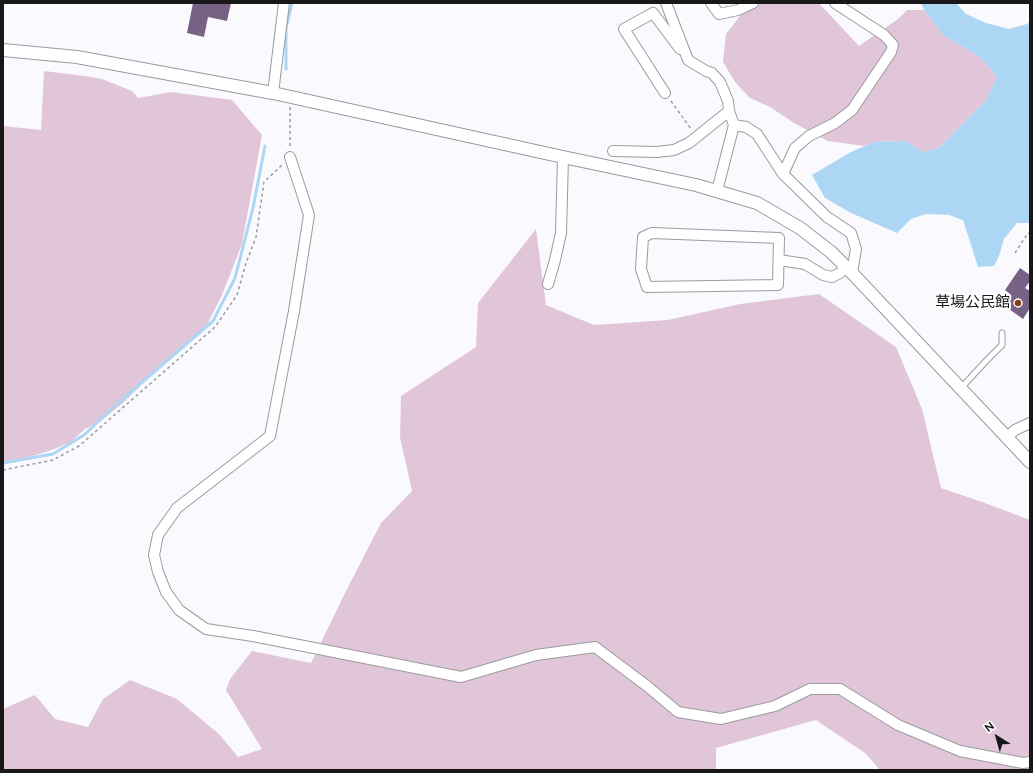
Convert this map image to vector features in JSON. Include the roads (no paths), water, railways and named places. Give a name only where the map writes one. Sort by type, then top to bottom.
[{"type":"street","points":[[273,93],[284,3]]},
{"type":"street","points":[[666,3],[688,60]]},
{"type":"street","points":[[711,3],[719,14],[738,10],[753,3]]},
{"type":"street","points":[[783,174],[795,148],[809,136],[835,123],[852,110],[891,52],[893,45],[884,35],[835,3]]},
{"type":"street","points":[[665,93],[624,29],[653,13],[688,60],[712,73],[720,82],[728,101],[729,111],[734,125],[717,191]]},
{"type":"street","points":[[3,50],[77,57],[273,93],[696,185],[757,203],[800,228],[831,252],[1030,462]]},
{"type":"street","points":[[613,151],[657,152],[674,150],[697,138],[729,111]]},
{"type":"street","points":[[734,125],[746,127],[757,134],[783,174],[827,217],[851,233],[856,249],[849,270]]},
{"type":"street","points":[[290,157],[309,215],[294,311],[270,436],[177,508],[158,535],[154,555],[158,572],[166,592],[179,610],[206,629],[253,636],[461,677],[536,655],[595,647],[647,686],[678,712],[721,719],[775,706],[810,689],[840,689],[898,725],[960,751],[1023,763],[1030,762]]},
{"type":"street","points":[[548,284],[561,233],[562,157]]},
{"type":"street","points":[[652,233],[779,238],[779,260],[778,286],[647,287],[641,270],[643,237],[652,233]]},
{"type":"street","points":[[779,260],[804,264],[823,275],[832,277],[849,270]]},
{"type":"street","points":[[1007,438],[1015,430],[1030,422]]},
{"type":"lane","points":[[961,388],[1002,346],[1002,333]]},
{"type":"water","points":[[921,3],[956,3],[966,14],[986,23],[1009,29],[1030,22],[1030,223],[1017,223],[1004,239],[999,256],[994,266],[978,267],[963,220],[949,215],[926,214],[911,219],[897,233],[851,213],[825,198],[812,175],[851,152],[874,142],[906,141],[923,152],[939,148],[986,100],[997,77],[980,57],[944,36],[924,10]]},
{"type":"waterway","points":[[286,69],[286,28],[292,3]]},
{"type":"waterway","points":[[3,463],[53,454],[84,435],[117,404],[213,321],[235,278],[253,208],[265,146]]},
{"type":"place","name":"草場公民館","points":[[1018,303]]}]
